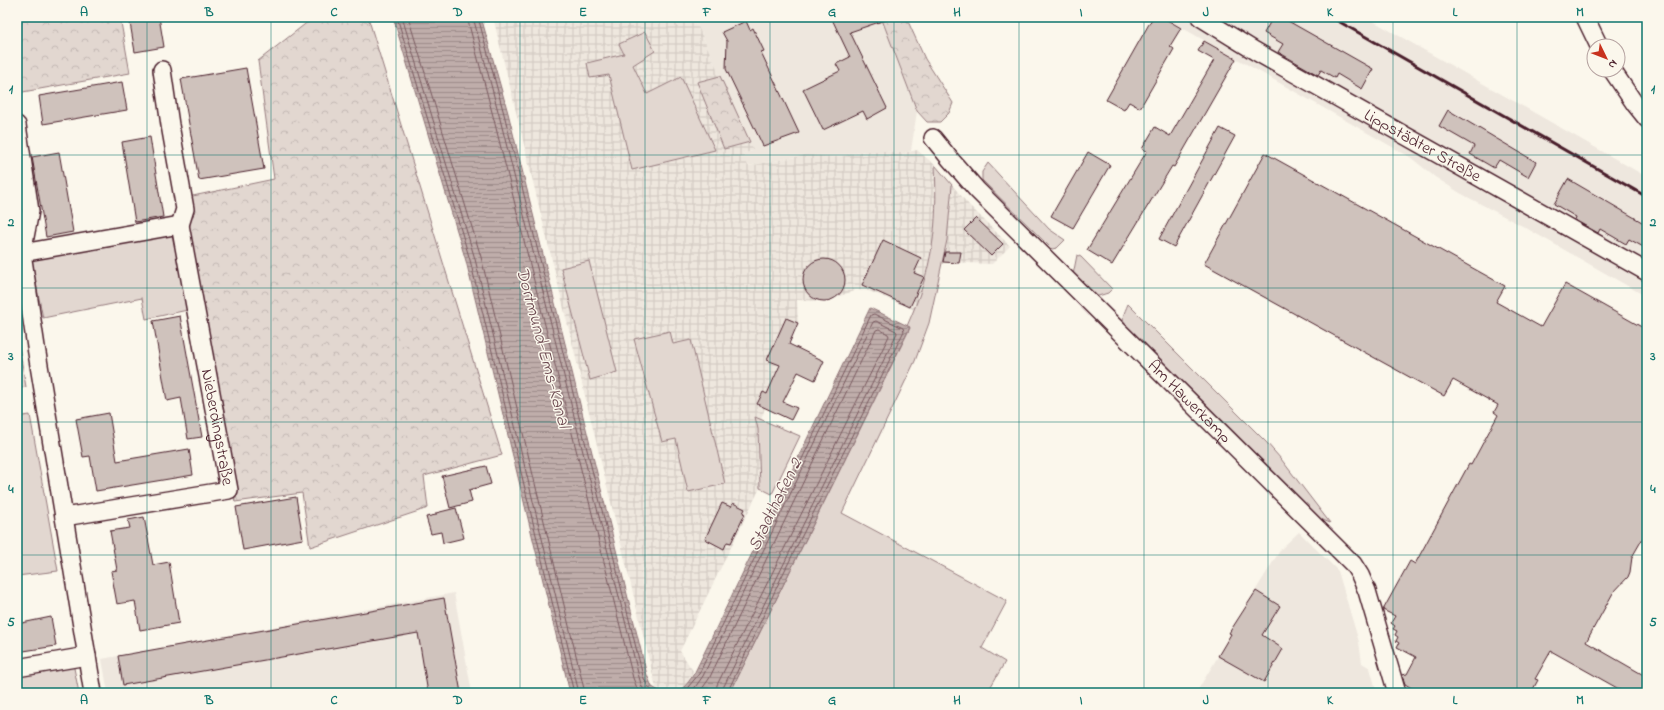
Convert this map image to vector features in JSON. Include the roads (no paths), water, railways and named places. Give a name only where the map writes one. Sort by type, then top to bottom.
[{"type":"street","name":"Lippstädter Straße","points":[[1200,17],[1255,51],[1647,272]]},
{"type":"street","points":[[1585,17],[1595,38]]},
{"type":"street","name":"Nieberdingstraße","points":[[64,517],[229,490],[180,225],[185,209],[162,70]]},
{"type":"street","points":[[1617,78],[1647,119]]},
{"type":"street","points":[[17,125],[30,211],[22,253],[93,693]]},
{"type":"street","name":"Am Hawerkamp","points":[[934,138],[977,190],[1353,564],[1367,590],[1397,693]]},
{"type":"street","points":[[22,253],[180,225]]},
{"type":"street","points":[[17,668],[87,656]]},
{"type":"water","name":"Dortmund-Ems-Kanal","points":[[393,17],[481,17],[508,113],[647,675],[652,687],[663,693],[570,693],[466,261]]},
{"type":"water","name":"Stadthafen 2","points":[[870,308],[910,327],[730,693],[674,693],[678,692],[684,687],[695,672]]},
{"type":"railway","points":[[1331,17],[1647,197]]}]
